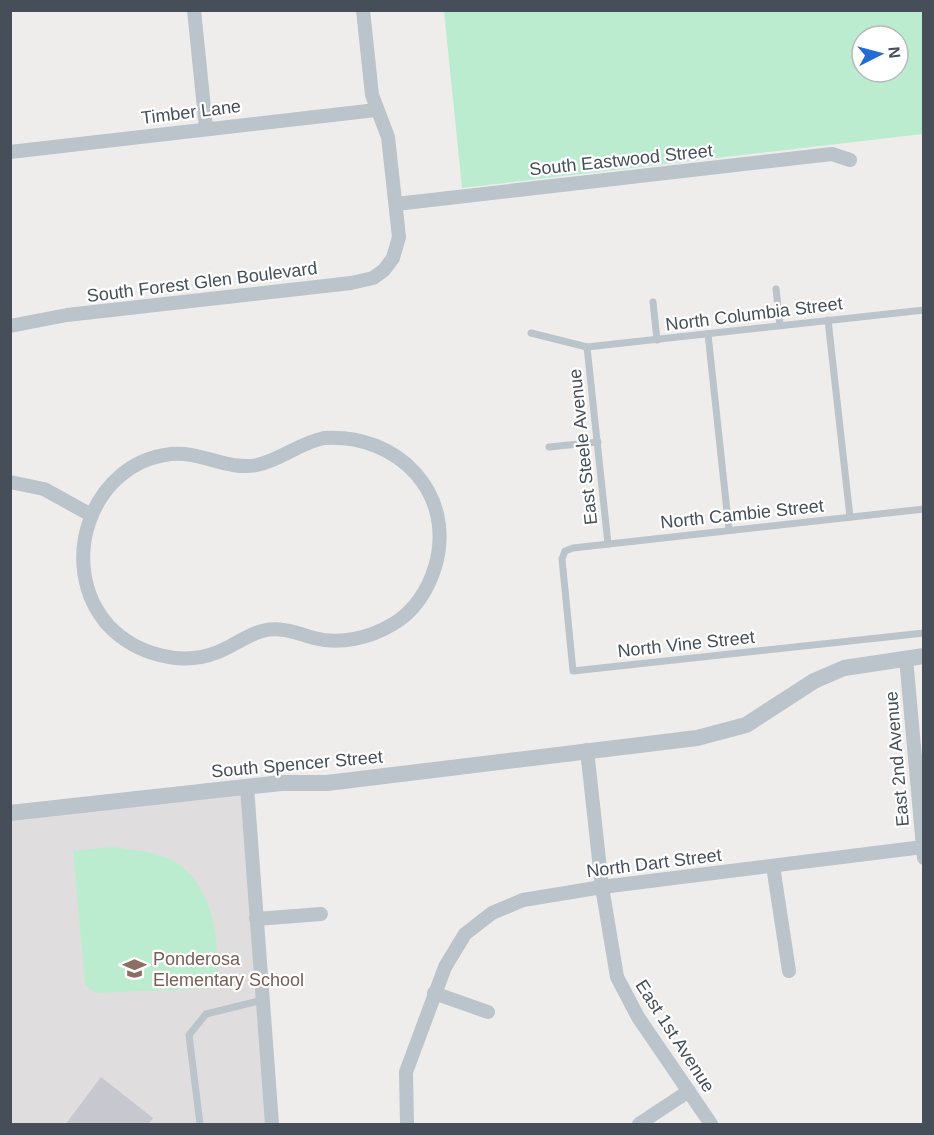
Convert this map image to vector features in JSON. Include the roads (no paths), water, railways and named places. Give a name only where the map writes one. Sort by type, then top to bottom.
[{"type":"street","points":[[194,10],[207,128]]},
{"type":"street","points":[[363,10],[372,95],[388,137],[396,204]]},
{"type":"street","name":"Timber Lane","points":[[10,152],[376,110]]},
{"type":"street","name":"South Eastwood Street","points":[[396,204],[832,154],[850,160]]},
{"type":"street","name":"South Forest Glen Boulevard","points":[[10,326],[68,315],[358,282],[378,275],[391,262],[397,251],[399,237],[396,204]]},
{"type":"street","points":[[348,438],[362,440],[390,451],[414,471],[425,486],[438,517],[439,550],[425,592],[407,614],[382,630],[352,640],[337,640],[315,638],[286,630],[266,630],[216,653],[176,658],[144,650],[127,641],[97,610],[84,579],[84,541],[91,515],[110,486],[124,473],[149,460],[171,454],[192,454],[248,466],[270,460],[308,441],[348,438]]},
{"type":"street","points":[[10,482],[44,489],[91,515]]},
{"type":"street","name":"South Spencer Street","points":[[10,813],[247,786],[327,783],[697,738],[732,730],[761,717],[827,675],[860,664],[924,656]]},
{"type":"street","name":"East 2nd Avenue","points":[[906,658],[923,852]]},
{"type":"street","name":"East 1st Avenue","points":[[587,750],[602,887],[617,977],[638,1017],[711,1125]]},
{"type":"street","points":[[247,786],[272,1125]]},
{"type":"street","name":"North Dart Street","points":[[407,1125],[406,1072],[434,993],[457,944],[492,912],[523,900],[602,887],[773,866],[923,852]]},
{"type":"street","points":[[773,866],[789,971]]},
{"type":"street","points":[[256,919],[321,915]]},
{"type":"street","points":[[434,993],[488,1012]]},
{"type":"street","points":[[639,1125],[689,1091]]},
{"type":"lane","points":[[776,289],[780,325]]},
{"type":"lane","points":[[653,302],[657,340]]},
{"type":"lane","name":"North Columbia Street","points":[[531,333],[587,347],[924,310]]},
{"type":"lane","points":[[828,320],[850,517]]},
{"type":"lane","points":[[708,334],[729,530]]},
{"type":"lane","name":"East Steele Avenue","points":[[587,347],[608,544]]},
{"type":"lane","points":[[549,447],[598,442]]},
{"type":"lane","name":"North Cambie Street","points":[[565,551],[608,544],[924,508]]},
{"type":"lane","name":"North Vine Street","points":[[565,551],[562,562],[573,671],[924,633]]},
{"type":"lane","points":[[200,1125],[189,1035],[206,1014],[262,1000]]},
{"type":"place","name":"Ponderosa Elementary School","points":[[135,969]]}]
